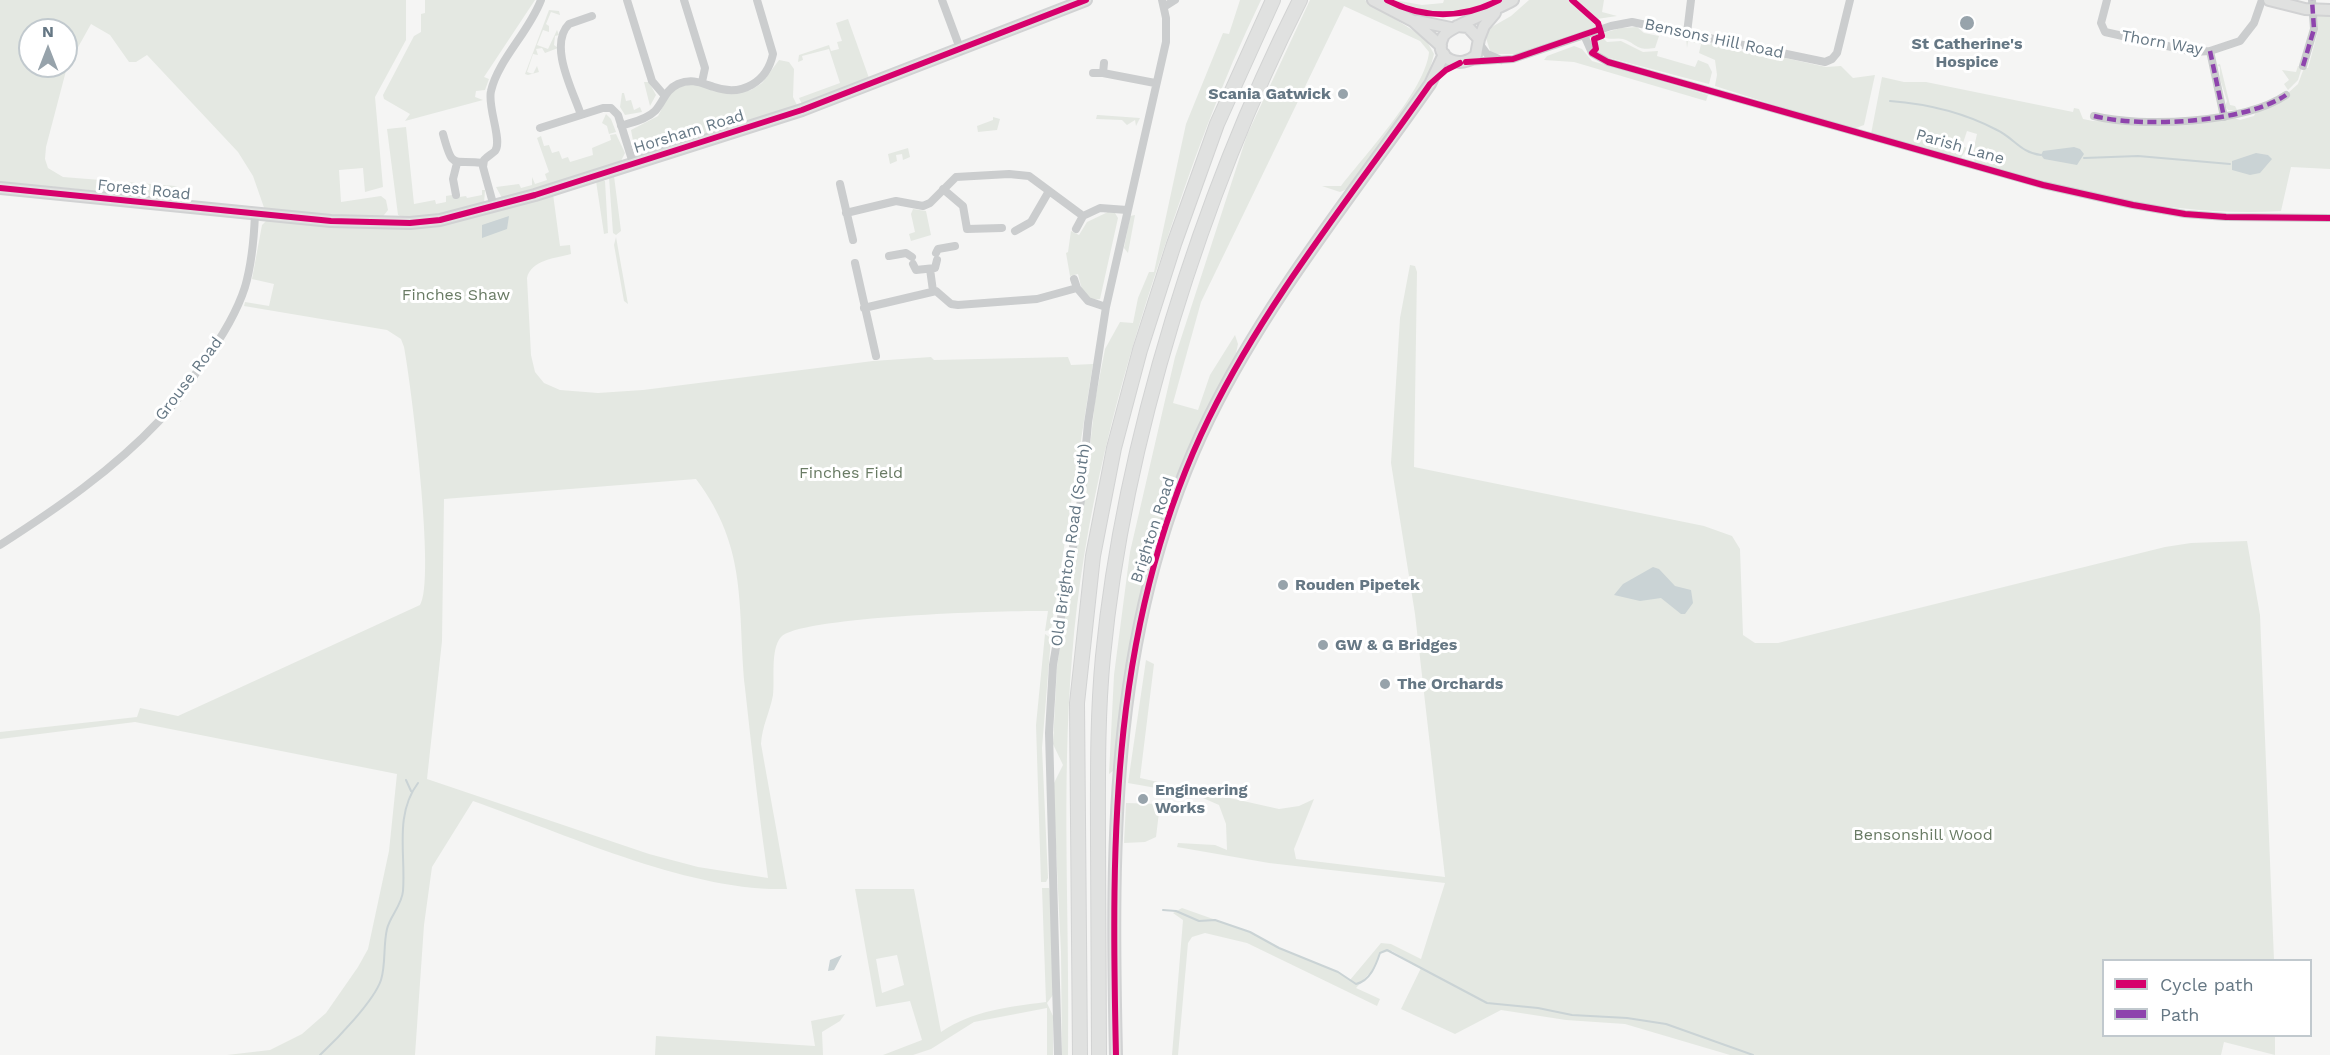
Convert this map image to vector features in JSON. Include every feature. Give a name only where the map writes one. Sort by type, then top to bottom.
[{"type":"highway","points":[[1080,1055],[1077,712],[1081,654],[1093,556],[1114,448],[1140,350],[1217,124],[1273,0]]},
{"type":"highway","points":[[1099,1055],[1098,742],[1103,655],[1116,560],[1137,455],[1163,356],[1194,255],[1241,129],[1271,58],[1300,0]]},
{"type":"street","points":[[483,163],[498,143],[489,101],[494,82],[528,28],[541,0]]},
{"type":"street","points":[[627,0],[652,81],[663,95]]},
{"type":"street","points":[[684,0],[705,68],[702,82]]},
{"type":"street","points":[[621,126],[650,114],[663,95],[682,82],[702,82],[723,90],[735,90],[755,84],[763,78],[773,54],[757,0]]},
{"type":"street","points":[[942,0],[961,51]]},
{"type":"street","name":"Horsham Road","points":[[285,216],[410,223],[448,218],[494,207],[802,110],[961,51],[1086,0]]},
{"type":"street","name":"Old Brighton Road (South)","points":[[1058,1055],[1056,924],[1050,795],[1051,703],[1058,626],[1081,500],[1088,423],[1106,307],[1166,36],[1163,3],[1175,0]]},
{"type":"street","points":[[1373,0],[1413,21],[1443,50],[1449,60],[1463,63],[1476,55],[1484,26],[1498,10]]},
{"type":"street","points":[[1443,50],[1443,35],[1454,27],[1498,10],[1513,0]]},
{"type":"street","points":[[1687,33],[1690,0]]},
{"type":"street","name":"Bensons Hill Road","points":[[1463,63],[1523,57],[1619,23],[1632,22],[1825,62],[1837,53],[1850,0]]},
{"type":"street","name":"Thorn Way","points":[[2106,0],[2102,23],[2104,32],[2194,52],[2210,51],[2240,41],[2254,23],[2262,0]]},
{"type":"street","points":[[2269,0],[2330,9]]},
{"type":"street","points":[[2303,66],[2314,29],[2312,5]]},
{"type":"street","points":[[581,115],[562,55],[561,41],[569,24],[592,16]]},
{"type":"street","points":[[1413,21],[1468,27],[1487,54],[1503,60]]},
{"type":"street","name":"Parish Lane","points":[[1584,35],[1592,53],[1608,62],[2043,185],[2185,214],[2330,218]]},
{"type":"street","name":"Brighton Road","points":[[1430,84],[1443,50]]},
{"type":"street","points":[[2210,51],[2224,117]]},
{"type":"street","points":[[1103,73],[1104,63]]},
{"type":"street","name":"Brighton Road","points":[[1116,1055],[1113,883],[1118,772],[1138,631],[1160,543],[1200,438],[1236,368],[1290,282],[1430,84],[1446,70],[1463,63]]},
{"type":"street","points":[[1093,73],[1155,83]]},
{"type":"street","points":[[2094,116],[2150,121],[2224,117],[2263,106],[2286,95]]},
{"type":"street","points":[[540,128],[611,108],[617,113],[633,163]]},
{"type":"street","points":[[443,134],[449,155],[457,163],[483,163]]},
{"type":"street","points":[[456,195],[453,176],[457,163]]},
{"type":"street","points":[[483,163],[494,207]]},
{"type":"street","points":[[846,213],[896,201],[923,206],[958,176],[1013,174],[1029,176],[1083,216]]},
{"type":"street","points":[[840,184],[852,240]]},
{"type":"street","name":"Forest Road","points":[[0,188],[285,216]]},
{"type":"street","points":[[943,189],[961,204],[967,229],[1002,228]]},
{"type":"street","points":[[1015,231],[1031,222],[1048,190]]},
{"type":"street","points":[[1076,229],[1083,216],[1100,208],[1127,210]]},
{"type":"street","name":"Grouse Road","points":[[0,545],[47,514],[108,468],[159,421],[174,403],[219,340],[238,305],[248,273],[255,214]]},
{"type":"street","points":[[933,291],[933,264],[938,249],[955,246]]},
{"type":"street","points":[[889,256],[906,253],[912,261],[914,270],[933,264]]},
{"type":"street","points":[[855,263],[876,356]]},
{"type":"street","points":[[1074,279],[1077,288],[1086,299],[1106,307]]},
{"type":"street","points":[[864,308],[933,291],[938,291],[951,303],[958,305],[1037,299],[1077,288]]},
{"type":"green space","points":[[0,0],[406,0],[406,40],[375,97],[383,187],[365,192],[363,168],[339,170],[341,202],[381,196],[386,200],[388,210],[381,219],[447,223],[553,194],[560,246],[570,245],[571,254],[533,267],[527,278],[531,355],[535,372],[544,383],[560,390],[598,393],[643,390],[873,361],[931,357],[934,360],[1068,357],[1071,365],[1093,364],[1051,630],[1045,631],[1048,611],[993,612],[864,619],[796,630],[781,637],[775,649],[773,695],[761,744],[787,889],[749,887],[669,871],[587,844],[473,801],[432,867],[424,925],[415,1055],[227,1055],[270,1050],[302,1034],[326,1013],[358,967],[368,949],[389,851],[397,774],[135,722],[0,739],[0,732],[137,717],[140,708],[178,716],[420,605],[424,589],[424,523],[412,400],[404,347],[401,339],[387,330],[244,306],[245,302],[269,306],[274,284],[252,279],[262,225],[268,219],[253,176],[238,152],[147,55],[136,62],[129,62],[110,35],[91,24],[78,47],[78,18],[18,18],[18,78],[64,78],[46,147],[45,159],[48,168],[63,177],[176,186],[185,192],[188,199],[0,182]],"holes":[[[696,479],[713,505],[725,530],[733,555],[737,580],[745,688],[768,878],[698,867],[649,854],[427,779],[442,641],[444,499]]]},
{"type":"green space","points":[[425,0],[535,0],[484,77],[489,79],[485,90],[476,91],[475,97],[483,100],[405,121],[410,114],[384,99],[383,95],[414,36],[421,32],[421,14],[425,13]]},
{"type":"green space","points":[[1240,0],[1261,0],[1207,125],[1146,303],[1117,402],[1085,554],[1077,605],[1069,707],[1066,806],[1068,1055],[1062,1055],[1061,952],[1053,785],[1063,765],[1053,744],[1057,666],[1087,475],[1095,401],[1105,349],[1120,322],[1133,323],[1138,298],[1149,272],[1154,272],[1186,124],[1223,33],[1229,34]]},
{"type":"green space","points":[[1310,0],[1365,0],[1425,38],[1434,54],[1430,69],[1413,102],[1352,187],[1340,192],[1322,186],[1341,186],[1379,140],[1417,84],[1429,52],[1420,41],[1344,6],[1201,302],[1173,403],[1198,410],[1210,375],[1235,335],[1238,344],[1235,358],[1206,413],[1173,494],[1127,681],[1113,771],[1109,774],[1114,675],[1130,552],[1175,357],[1247,135]]},
{"type":"green space","points":[[1394,0],[1422,5],[1443,3],[1444,0],[1492,0],[1468,10],[1443,12],[1418,8]]},
{"type":"green space","points":[[1529,0],[1570,0],[1597,27],[1517,54],[1491,54],[1486,38],[1490,28],[1511,16]]},
{"type":"green space","points":[[1576,0],[1604,0],[1602,12],[1617,16],[1597,19]]},
{"type":"green space","points":[[549,10],[559,11],[560,15],[551,12],[546,24],[549,26],[549,32],[543,30],[537,45],[548,49],[557,30],[559,35],[555,36],[554,45],[558,48],[545,53],[542,48],[536,49],[538,55],[533,54],[527,72],[532,74],[525,74]]},
{"type":"green space","points":[[2317,16],[2330,16],[2330,169],[2291,167],[2281,211],[2242,212],[2165,206],[2050,184],[1975,162],[1972,156],[1977,134],[1967,131],[1962,146],[1967,148],[1961,158],[1871,134],[1882,77],[1904,82],[1926,82],[2073,112],[2074,108],[2079,109],[2083,119],[2093,121],[2188,123],[2234,118],[2240,120],[2254,116],[2256,112],[2290,96],[2288,93],[2298,84],[2304,68],[2308,68],[2318,31]]},
{"type":"green space","points":[[848,19],[869,78],[802,104],[799,98],[840,83],[829,49],[802,56],[803,60],[798,62],[799,55],[829,45],[831,51],[839,49],[837,42],[842,41],[836,23]]},
{"type":"green space","points":[[1637,27],[1644,33],[1659,36],[1655,48],[1644,49],[1623,39],[1606,38],[1603,33],[1621,28]]},
{"type":"green space","points":[[1602,37],[1607,42],[1621,41],[1643,52],[1658,51],[1657,56],[1695,67],[1698,60],[1708,64],[1712,72],[1709,84],[1602,56],[1597,53],[1596,42]]},
{"type":"green space","points":[[1686,37],[1774,60],[1781,57],[1826,67],[1841,66],[1853,78],[1875,75],[1864,125],[1856,128],[1843,127],[1715,86],[1717,75],[1715,60],[1699,53],[1701,44],[1688,41],[1687,48]]},
{"type":"green space","points":[[1574,46],[1582,49],[1592,61],[1708,95],[1706,101],[1574,62],[1544,60],[1547,56]]},
{"type":"green space","points":[[779,60],[789,62],[794,69],[793,97],[798,107],[659,151],[641,152],[634,146],[631,130],[658,116],[670,93],[681,86],[694,84],[738,93],[751,90],[762,83]]},
{"type":"green space","points":[[2220,64],[2230,105],[2235,106],[2237,110],[2228,110],[2225,106],[2227,101],[2220,79],[2220,67],[2217,65]]},
{"type":"green space","points":[[2298,66],[2302,67],[2298,80],[2288,90],[2284,84],[2289,80],[2282,70],[2296,72]]},
{"type":"green space","points":[[644,82],[649,82],[656,95],[650,106]]},
{"type":"green space","points":[[622,93],[626,101],[631,100],[634,110],[640,107],[642,112],[625,115],[620,107]]},
{"type":"green space","points":[[606,114],[611,119],[616,132],[609,134],[607,126],[602,123]]},
{"type":"green space","points":[[1097,115],[1140,118],[1136,126],[1135,120],[1127,125],[1122,120],[1096,119]]},
{"type":"green space","points":[[993,117],[1000,119],[997,130],[978,132],[977,126],[993,120]]},
{"type":"green space","points":[[406,127],[414,204],[435,200],[436,204],[446,202],[446,196],[452,195],[453,198],[466,196],[467,198],[482,195],[482,190],[485,190],[484,204],[427,218],[406,218],[398,215],[387,129]]},
{"type":"green space","points":[[616,134],[625,153],[620,163],[509,198],[502,198],[496,187],[519,184],[521,188],[532,185],[532,177],[535,184],[547,180],[545,174],[549,172],[537,138],[541,136],[544,146],[549,145],[552,153],[559,151],[562,159],[568,157],[570,162],[593,155],[592,148],[611,140],[610,135]]},
{"type":"green space","points":[[908,148],[910,157],[903,160],[902,154],[896,155],[897,161],[890,164],[888,154]]},
{"type":"green space","points":[[614,176],[621,231],[616,235],[613,233],[609,177]]},
{"type":"green space","points":[[601,179],[605,181],[608,233],[604,234],[596,181]]},
{"type":"green space","points":[[913,209],[926,211],[931,235],[911,241],[909,234],[915,232],[911,214]]},
{"type":"green space","points":[[1108,212],[1115,213],[1118,218],[1100,299],[1092,300],[1082,290],[1078,274],[1070,276],[1066,253],[1071,231],[1079,235],[1087,222]]},
{"type":"green space","points":[[1135,215],[1128,253],[1124,248],[1130,216]]},
{"type":"green space","points":[[616,237],[628,304],[624,301],[614,245]]},
{"type":"green space","name":"Bensonshill Wood","points":[[1410,265],[1415,266],[1417,272],[1414,467],[1704,526],[1732,536],[1740,549],[1743,635],[1755,643],[1778,643],[2165,547],[2191,543],[2247,541],[2260,615],[2274,959],[2102,959],[2102,1037],[2275,1037],[2275,1055],[2224,1042],[2221,1055],[1730,1055],[1625,1024],[1566,1020],[1501,1010],[1455,1034],[1401,1009],[1421,968],[1392,951],[1380,953],[1375,967],[1356,988],[1380,999],[1377,1006],[1247,943],[1205,933],[1192,937],[1188,943],[1178,1055],[1172,1055],[1183,920],[1173,913],[1182,908],[1250,932],[1279,948],[1338,972],[1350,980],[1381,943],[1391,944],[1421,959],[1445,883],[1269,863],[1177,847],[1178,843],[1215,845],[1227,850],[1226,824],[1219,805],[1196,795],[1128,783],[1146,660],[1154,664],[1140,778],[1279,809],[1299,806],[1314,799],[1294,849],[1296,859],[1445,877],[1415,614],[1391,463],[1400,318]]},
{"type":"green space","points":[[1045,634],[1051,638],[1042,748],[1048,878],[1046,882],[1041,882],[1036,725]]},
{"type":"green space","points":[[1126,803],[1160,804],[1156,837],[1145,842],[1124,843]]},
{"type":"green space","points":[[1042,888],[1049,888],[1050,891],[1053,995],[1047,1003],[1053,1016],[1053,1055],[1047,1055],[1047,1008],[974,1022],[931,1049],[913,1055],[883,1055],[922,1040],[910,1001],[876,1007],[855,889],[914,889],[941,1032],[979,1014],[1046,1002]],"holes":[[[897,955],[904,985],[882,993],[876,959]]]},
{"type":"green space","points":[[845,1014],[840,1021],[822,1032],[823,1055],[655,1055],[656,1036],[815,1046],[811,1021]]},
{"type":"shaded area","points":[[2074,147],[2080,149],[2084,154],[2077,165],[2044,159],[2041,155],[2043,151]]},
{"type":"shaded area","points":[[2256,153],[2268,155],[2272,159],[2260,173],[2250,175],[2232,170],[2232,161]]},
{"type":"shaded area","points":[[509,216],[507,229],[482,238],[482,225]]},
{"type":"shaded area","points":[[1653,567],[1659,569],[1675,586],[1691,590],[1693,603],[1685,614],[1681,614],[1661,598],[1640,601],[1614,595],[1623,584]]},
{"type":"shaded area","points":[[842,955],[834,970],[828,971],[830,960]]},
{"type":"waterway","points":[[1890,101],[1918,104],[1971,118],[2003,133],[2028,151],[2041,155]]},
{"type":"waterway","points":[[2084,158],[2138,156],[2230,164]]},
{"type":"waterway","points":[[406,780],[411,791]]},
{"type":"waterway","points":[[320,1055],[363,1009],[381,980],[387,929],[403,891],[403,822],[406,808],[418,783]]},
{"type":"waterway","points":[[1163,910],[1176,911],[1199,921],[1215,920],[1250,932],[1279,948],[1338,972],[1356,984],[1369,976],[1380,953],[1387,950],[1487,1003],[1538,1008],[1572,1015],[1627,1018],[1666,1024],[1753,1055]]},
{"type":"marked path","points":[[2303,66],[2314,29],[2312,0]]},
{"type":"marked path","points":[[2210,51],[2224,117]]},
{"type":"marked path","points":[[2094,116],[2138,122],[2193,120],[2245,112],[2286,95]]},
{"type":"cycle path","points":[[0,188],[331,221],[410,223],[440,220],[535,195],[802,110],[1086,0]]},
{"type":"cycle path","points":[[1387,0],[1415,11],[1443,14],[1471,11],[1499,0]]},
{"type":"cycle path","points":[[1572,0],[1598,23],[1602,36],[1594,39],[1596,49],[1592,53],[1608,62],[2043,185],[2133,205],[2185,214],[2226,217],[2330,218]]},
{"type":"cycle path","points":[[1466,62],[1513,59],[1600,29]]},
{"type":"cycle path","points":[[1116,1055],[1114,891],[1117,810],[1124,730],[1135,651],[1152,572],[1176,494],[1209,418],[1232,374],[1285,288],[1430,84],[1446,70],[1460,63]]},
{"type":"place","name":"St Catherine's Hospice","points":[[1967,23]]},
{"type":"place","name":"Scania Gatwick","points":[[1343,94]]},
{"type":"place","name":"Rouden Pipetek","points":[[1283,585]]},
{"type":"place","name":"GW & G Bridges","points":[[1323,645]]},
{"type":"place","name":"The Orchards","points":[[1385,684]]},
{"type":"place","name":"Engineering Works","points":[[1143,799]]},
{"type":"park label","name":"Finches Shaw","points":[[456,295]]},
{"type":"park label","name":"Finches Field","points":[[851,473]]}]
